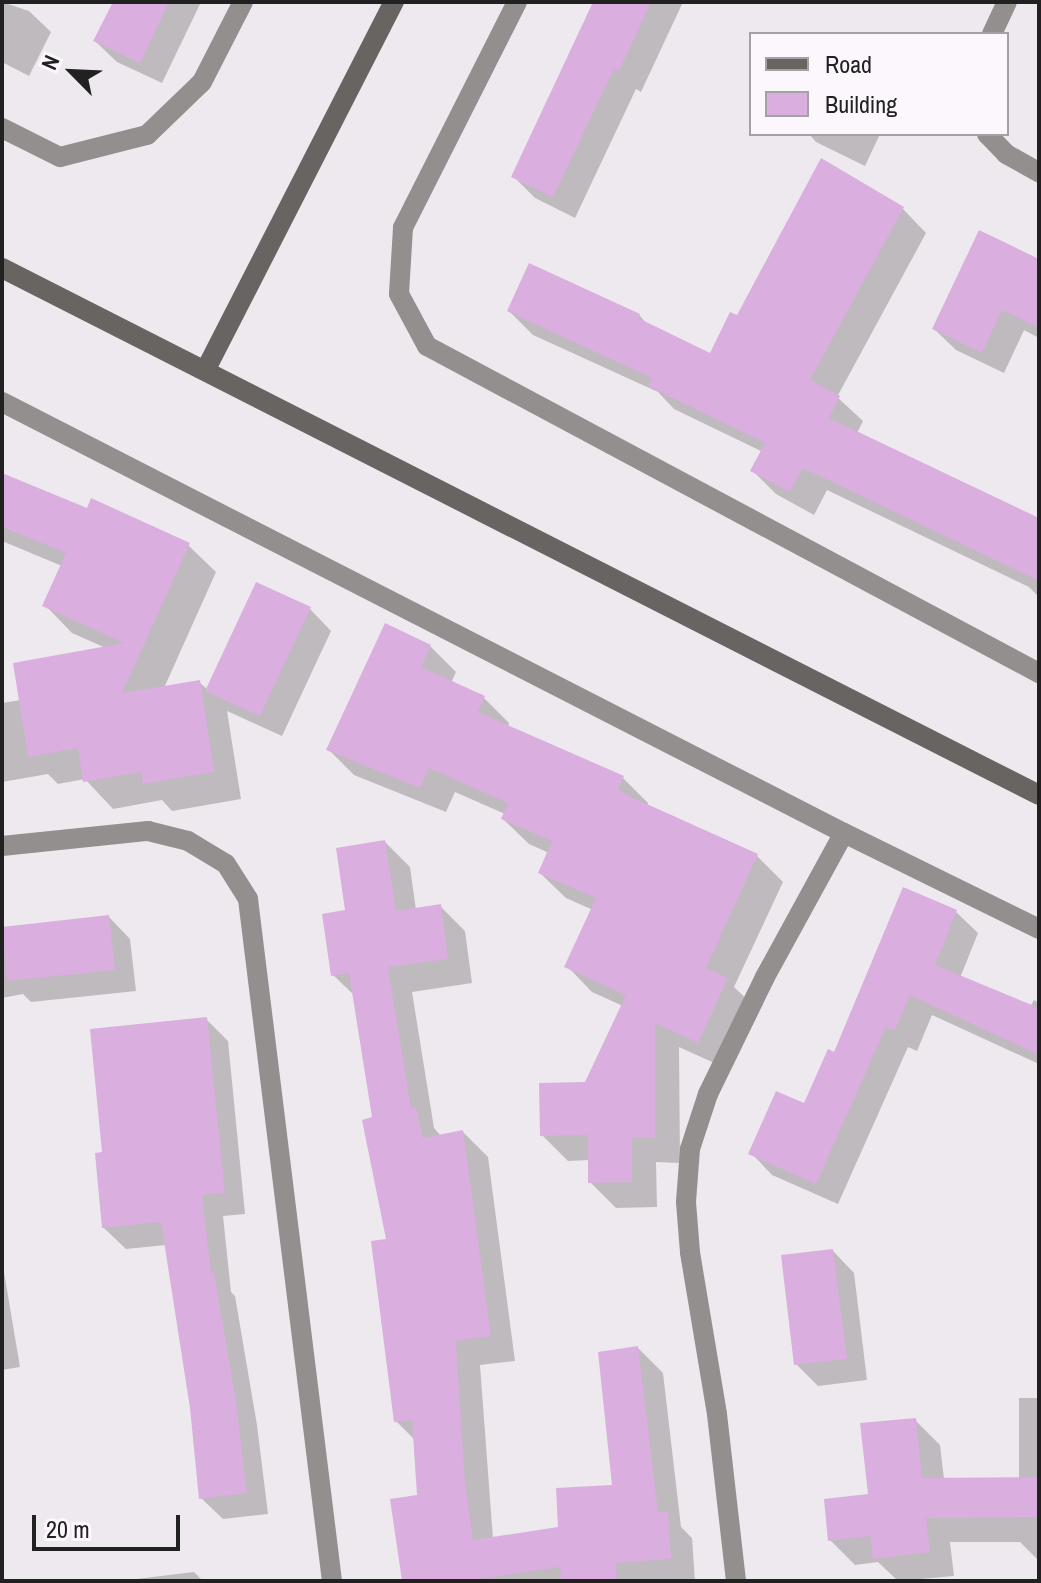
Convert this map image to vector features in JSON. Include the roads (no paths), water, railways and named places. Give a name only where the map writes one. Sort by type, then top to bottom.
[{"type":"street","points":[[2,128],[60,157],[147,135],[202,82],[243,2]]},
{"type":"street","points":[[206,369],[394,2]]},
{"type":"street","points":[[517,2],[403,228],[399,294],[427,346],[1039,673]]},
{"type":"street","points":[[993,32],[1007,2]]},
{"type":"street","points":[[989,136],[1006,154],[1039,172]]},
{"type":"street","points":[[2,268],[1039,795]]},
{"type":"street","points":[[2,402],[844,833],[1039,929]]},
{"type":"street","points":[[2,846],[148,831],[188,841],[226,864],[248,899],[332,1581]]},
{"type":"street","points":[[736,1581],[717,1414],[690,1252],[686,1202],[690,1149],[708,1094],[765,977],[844,833]]}]
